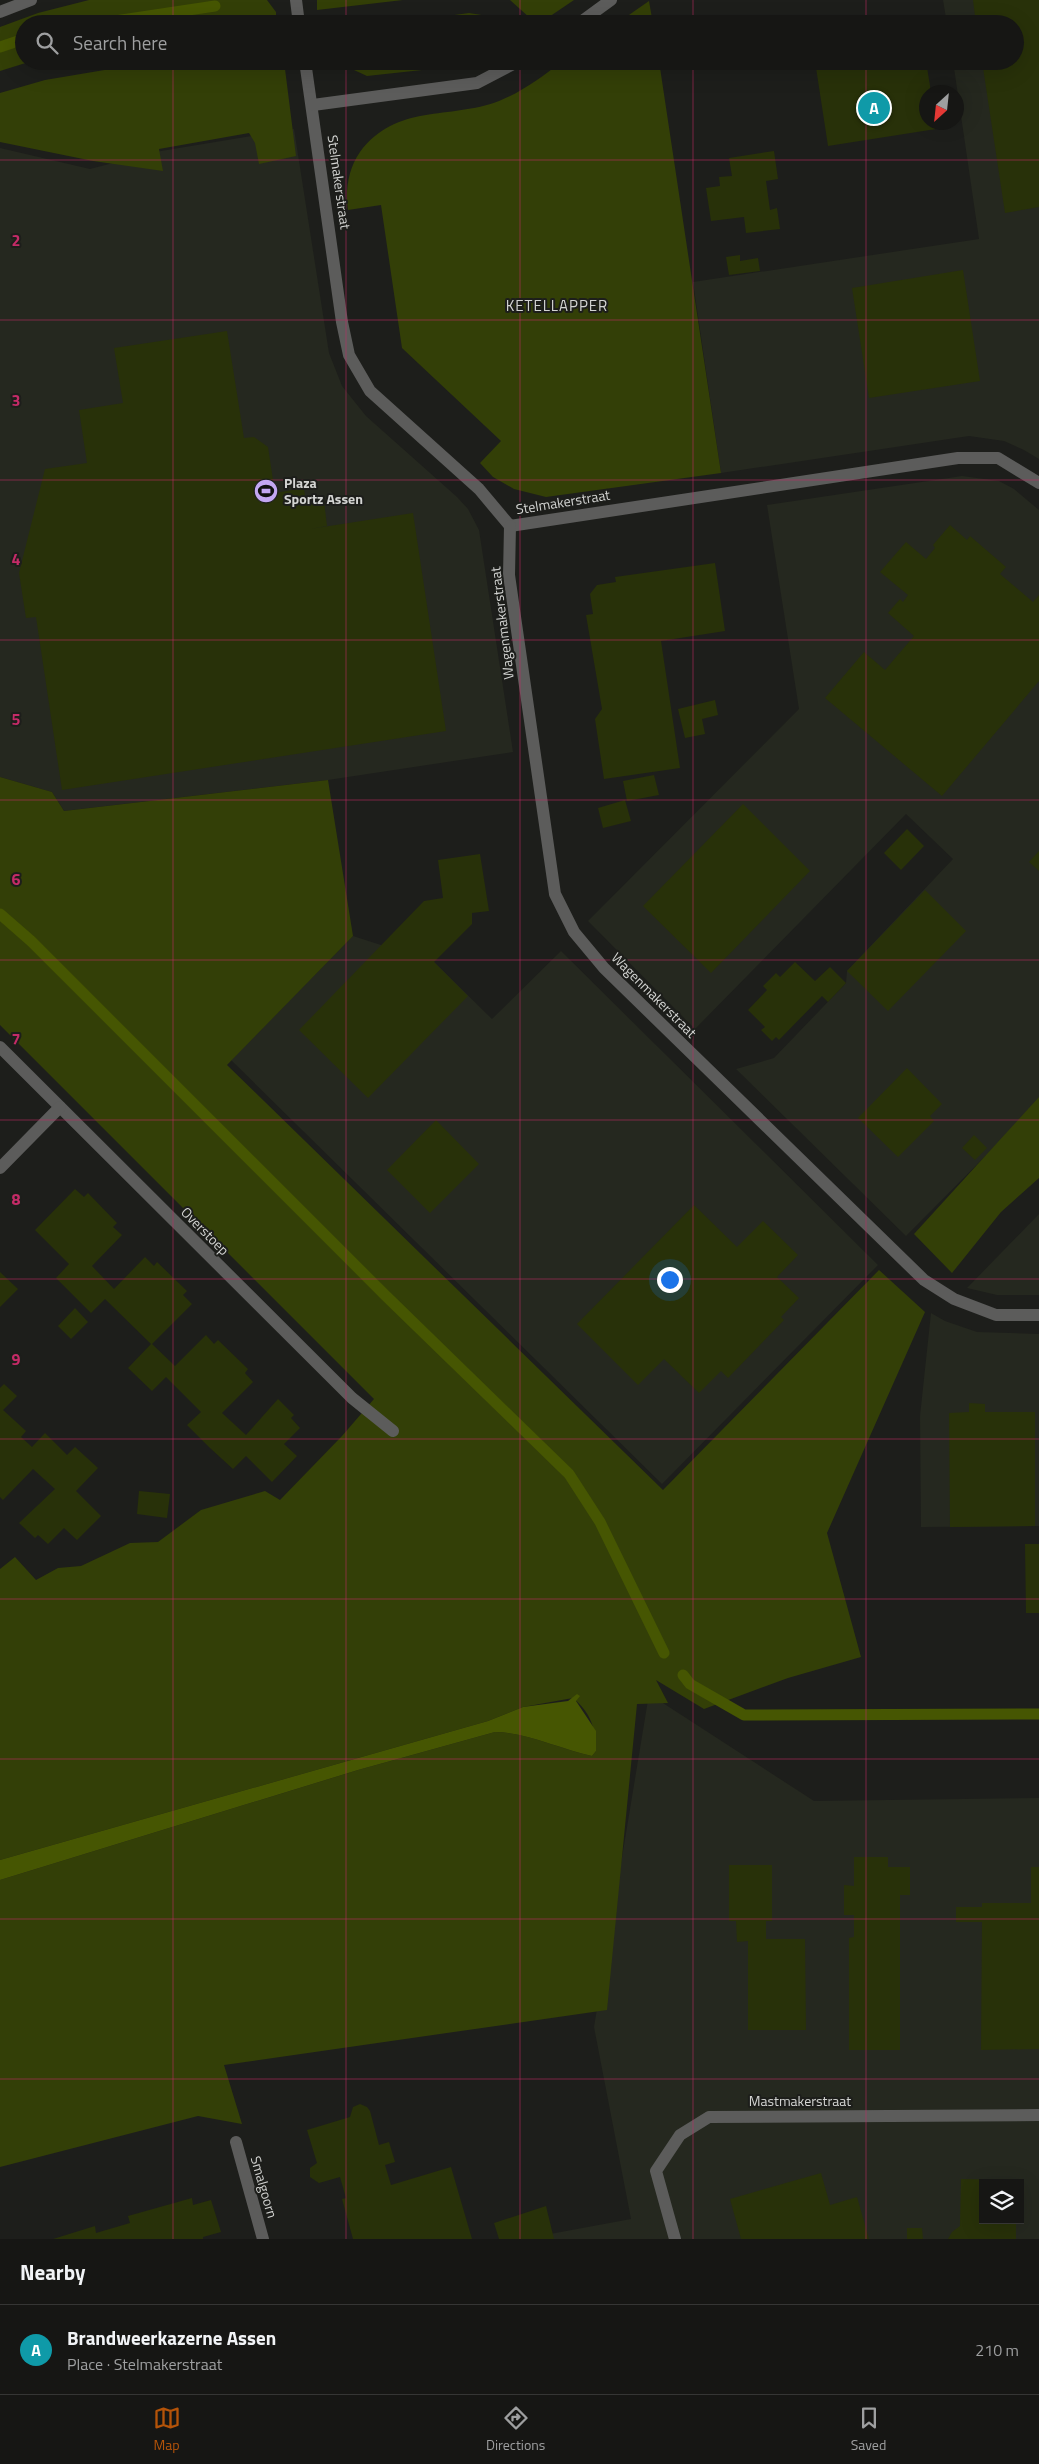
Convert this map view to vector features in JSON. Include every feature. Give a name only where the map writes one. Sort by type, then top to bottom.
[{"type":"street","points":[[0,12],[31,0]]},
{"type":"street","points":[[296,0],[298,15]]},
{"type":"street","points":[[590,15],[611,0]]},
{"type":"street","name":"Stelmakerstraat","points":[[307,70],[342,322],[349,355],[370,391],[479,489],[510,526],[958,458],[998,458],[1039,484]]},
{"type":"street","points":[[313,105],[478,83],[502,70]]},
{"type":"street","name":"Wagenmakerstraat","points":[[510,526],[508,575],[555,894],[574,932],[604,968],[924,1280],[954,1299],[996,1315],[1039,1315]]},
{"type":"street","name":"Overstoep","points":[[0,1047],[352,1398],[393,1431]]},
{"type":"street","points":[[0,1168],[60,1107]]},
{"type":"street","name":"Mastmakerstraat","points":[[675,2239],[656,2171],[680,2134],[708,2117],[1039,2115]]},
{"type":"street","name":"Smalgoorn","points":[[236,2142],[263,2239]]},
{"type":"shaded area","points":[[89,0],[267,0],[276,12],[276,15],[33,15]]},
{"type":"shaded area","points":[[317,0],[403,0],[317,10]]},
{"type":"shaded area","points":[[510,0],[574,0],[552,15],[527,15]]},
{"type":"shaded area","points":[[943,0],[1039,0],[1039,459],[1004,441],[969,436],[721,473],[693,282],[979,239],[963,130],[964,85],[957,85],[954,70],[1024,70],[1024,15],[946,15]]},
{"type":"shaded area","points":[[649,1],[651,15],[629,15]]},
{"type":"shaded area","points":[[469,13],[482,15],[454,15]]},
{"type":"shaded area","points":[[15,21],[15,66],[0,71],[0,27]]},
{"type":"shaded area","points":[[104,70],[285,70],[296,156],[259,164],[255,143],[249,133],[159,149],[163,171],[93,161],[0,142],[0,93],[45,80]]},
{"type":"shaded area","points":[[354,70],[422,70],[367,76]]},
{"type":"shaded area","points":[[551,70],[660,70],[721,473],[546,497],[514,489],[493,477],[480,463],[501,441],[402,348],[381,205],[348,210],[347,188],[350,173],[356,159],[360,152],[375,137],[390,126],[407,119],[480,107],[499,101]]},
{"type":"shaded area","points":[[294,129],[329,353],[342,386],[366,416],[457,497],[468,509],[479,530],[513,752],[328,780],[64,811],[52,792],[0,777],[0,148],[90,169],[155,152]]},
{"type":"shaded area","points":[[962,476],[999,481],[1014,489],[1039,510],[1039,1102],[906,1236],[736,1069],[774,1058],[846,983],[847,971],[953,859],[906,814],[695,1029],[588,921],[799,709],[767,505]]},
{"type":"shaded area","points":[[0,777],[52,792],[64,811],[328,780],[353,936],[227,1065],[663,1490],[879,1270],[925,1312],[827,1533],[861,1657],[788,1678],[704,1709],[656,1680],[668,1703],[637,1704],[607,2010],[224,2065],[242,2124],[198,2116],[0,2167],[0,1880],[358,1770],[495,1732],[518,1735],[592,1756],[596,1751],[595,1736],[591,1722],[584,1710],[573,1698],[523,1707],[488,1721],[0,1860],[0,1569],[15,1557],[36,1580],[58,1568],[81,1566],[130,1543],[158,1542],[201,1510],[265,1491],[280,1500],[342,1436],[374,1399],[0,1025]]},
{"type":"shaded area","points":[[353,936],[434,962],[492,1019],[561,951],[878,1265],[662,1484],[231,1060]]},
{"type":"shaded area","points":[[1039,1097],[1039,1178],[1001,1212],[952,1273],[914,1234]]},
{"type":"shaded area","points":[[1039,1214],[1039,1295],[997,1295],[967,1288]]},
{"type":"shaded area","points":[[931,1313],[945,1321],[977,1332],[1039,1334],[1039,1526],[921,1527],[920,1416]]},
{"type":"shaded area","points":[[577,1694],[580,1696],[576,1701],[596,1731],[596,1751],[592,1756],[518,1735],[495,1732],[358,1770],[0,1880],[0,1860],[488,1721],[523,1707],[568,1701]]},
{"type":"shaded area","points":[[649,1694],[814,1801],[1039,1798],[1039,2239],[523,2239],[631,2219],[594,2027]]},
{"type":"building","points":[[973,0],[1039,0],[1039,207],[1005,213],[983,70],[1024,70],[1024,15],[975,15]]},
{"type":"building","points":[[816,70],[927,70],[930,85],[919,85],[919,130],[930,130],[828,146]]},
{"type":"building","points":[[774,151],[778,179],[766,181],[770,210],[777,208],[780,229],[746,233],[744,217],[711,221],[706,188],[720,186],[719,177],[732,176],[729,158]]},
{"type":"building","points":[[740,255],[740,261],[758,258],[760,271],[729,275],[726,257]]},
{"type":"building","points":[[963,270],[980,381],[869,398],[852,288]]},
{"type":"building","points":[[227,331],[244,438],[254,437],[268,447],[275,493],[304,488],[306,504],[324,501],[327,526],[310,529],[413,513],[446,731],[62,790],[36,617],[26,618],[19,573],[45,469],[87,463],[79,410],[123,403],[114,348]]},
{"type":"building","points":[[950,525],[967,540],[970,536],[1006,567],[1000,574],[1033,602],[1039,595],[1039,681],[942,796],[825,698],[864,652],[885,670],[914,636],[888,613],[900,599],[903,602],[908,595],[880,572],[906,542],[926,559],[935,548],[933,545]]},
{"type":"building","points":[[715,563],[725,631],[661,641],[680,768],[604,779],[595,719],[602,709],[586,615],[593,614],[590,594],[597,585],[616,582],[615,577]]},
{"type":"building","points":[[715,700],[718,715],[702,719],[705,734],[685,738],[678,709]]},
{"type":"building","points":[[654,775],[659,795],[627,801],[623,781]]},
{"type":"building","points":[[625,800],[631,821],[603,828],[598,808]]},
{"type":"building","points":[[743,804],[810,871],[711,973],[643,906]]},
{"type":"building","points":[[907,829],[924,846],[901,870],[884,853]]},
{"type":"building","points":[[1039,851],[1039,871],[1029,862]]},
{"type":"building","points":[[480,854],[489,911],[472,913],[472,924],[434,962],[468,996],[368,1098],[299,1030],[424,901],[443,898],[438,860]]},
{"type":"building","points":[[925,890],[966,931],[888,1011],[847,971]]},
{"type":"building","points":[[795,962],[815,981],[830,967],[846,983],[828,1002],[822,996],[779,1040],[776,1037],[772,1041],[761,1030],[765,1027],[748,1010],[767,990],[763,986],[776,973],[780,977]]},
{"type":"building","points":[[907,1068],[942,1104],[930,1116],[934,1121],[898,1157],[858,1118]]},
{"type":"building","points":[[436,1120],[479,1164],[430,1213],[387,1170]]},
{"type":"building","points":[[974,1135],[987,1148],[975,1160],[962,1148]]},
{"type":"building","points":[[75,1189],[84,1197],[88,1193],[117,1223],[113,1227],[122,1235],[92,1266],[114,1289],[145,1257],[154,1266],[157,1262],[187,1291],[183,1295],[192,1304],[152,1344],[175,1366],[206,1335],[214,1344],[218,1340],[248,1369],[245,1373],[253,1382],[222,1413],[246,1435],[278,1399],[294,1415],[291,1418],[300,1428],[284,1444],[297,1456],[272,1482],[246,1456],[233,1469],[210,1448],[187,1425],[201,1412],[166,1377],[152,1391],[128,1368],[151,1344],[105,1299],[91,1313],[56,1278],[69,1264],[35,1230]]},
{"type":"building","points":[[694,1205],[737,1247],[763,1221],[798,1255],[777,1277],[799,1298],[781,1317],[784,1320],[728,1378],[721,1371],[699,1393],[664,1359],[638,1385],[577,1324]]},
{"type":"building","points":[[0,1272],[18,1289],[0,1307]]},
{"type":"building","points":[[75,1308],[88,1322],[71,1339],[58,1326]]},
{"type":"building","points":[[4,1384],[17,1396],[3,1410],[26,1431],[21,1437],[32,1447],[45,1433],[67,1455],[75,1447],[98,1468],[76,1491],[101,1516],[77,1540],[64,1528],[48,1544],[38,1535],[35,1538],[19,1523],[55,1489],[33,1469],[3,1500],[0,1497],[0,1388]]},
{"type":"building","points":[[969,1403],[985,1404],[985,1412],[1035,1412],[1035,1526],[950,1527],[949,1413],[969,1412]]},
{"type":"building","points":[[139,1491],[170,1494],[167,1518],[137,1514]]},
{"type":"building","points":[[1025,1544],[1039,1544],[1039,1613],[1026,1613]]},
{"type":"building","points":[[854,1857],[888,1857],[888,1867],[910,1867],[910,1895],[900,1895],[900,2050],[849,2050],[849,1938],[854,1937],[854,1915],[844,1915],[844,1885],[854,1886]]},
{"type":"building","points":[[729,1865],[772,1865],[772,1921],[766,1921],[766,1939],[805,1939],[806,2030],[748,2030],[748,1941],[737,1942],[736,1921],[729,1921]]},
{"type":"building","points":[[1031,1867],[1039,1867],[1039,2049],[981,2050],[982,1922],[956,1922],[956,1907],[982,1907],[982,1903],[1031,1903]]},
{"type":"building","points":[[360,2104],[367,2107],[370,2111],[379,2145],[389,2142],[395,2162],[385,2165],[391,2185],[451,2167],[472,2239],[353,2239],[342,2199],[346,2198],[340,2177],[319,2183],[310,2177],[310,2168],[317,2163],[307,2130],[350,2117],[353,2107]]},
{"type":"building","points":[[821,2173],[830,2205],[857,2197],[869,2239],[741,2239],[730,2199]]},
{"type":"building","points":[[961,2179],[979,2179],[979,2224],[1016,2224],[1016,2239],[948,2239],[952,2232],[960,2226]]},
{"type":"building","points":[[192,2198],[193,2205],[211,2200],[221,2232],[203,2237],[203,2239],[53,2239],[95,2226],[96,2233],[130,2223],[128,2216]]},
{"type":"building","points":[[546,2206],[554,2239],[499,2239],[494,2223]]},
{"type":"building","points":[[907,2228],[922,2228],[923,2239],[907,2239]]},
{"type":"waterway","points":[[155,15],[215,6]]},
{"type":"waterway","points":[[0,47],[15,42]]},
{"type":"waterway","points":[[0,914],[31,941],[386,1296],[569,1474],[600,1522],[664,1653]]},
{"type":"waterway","points":[[683,1675],[690,1684],[744,1715],[1039,1714]]},
{"type":"place","name":"Brandweerkazerne Assen","points":[[874,108]]},
{"type":"place","name":"Plaza Sportz Assen","points":[[266,491]]},
{"type":"district","name":"KETELLAPPER","points":[[557,306]]}]
